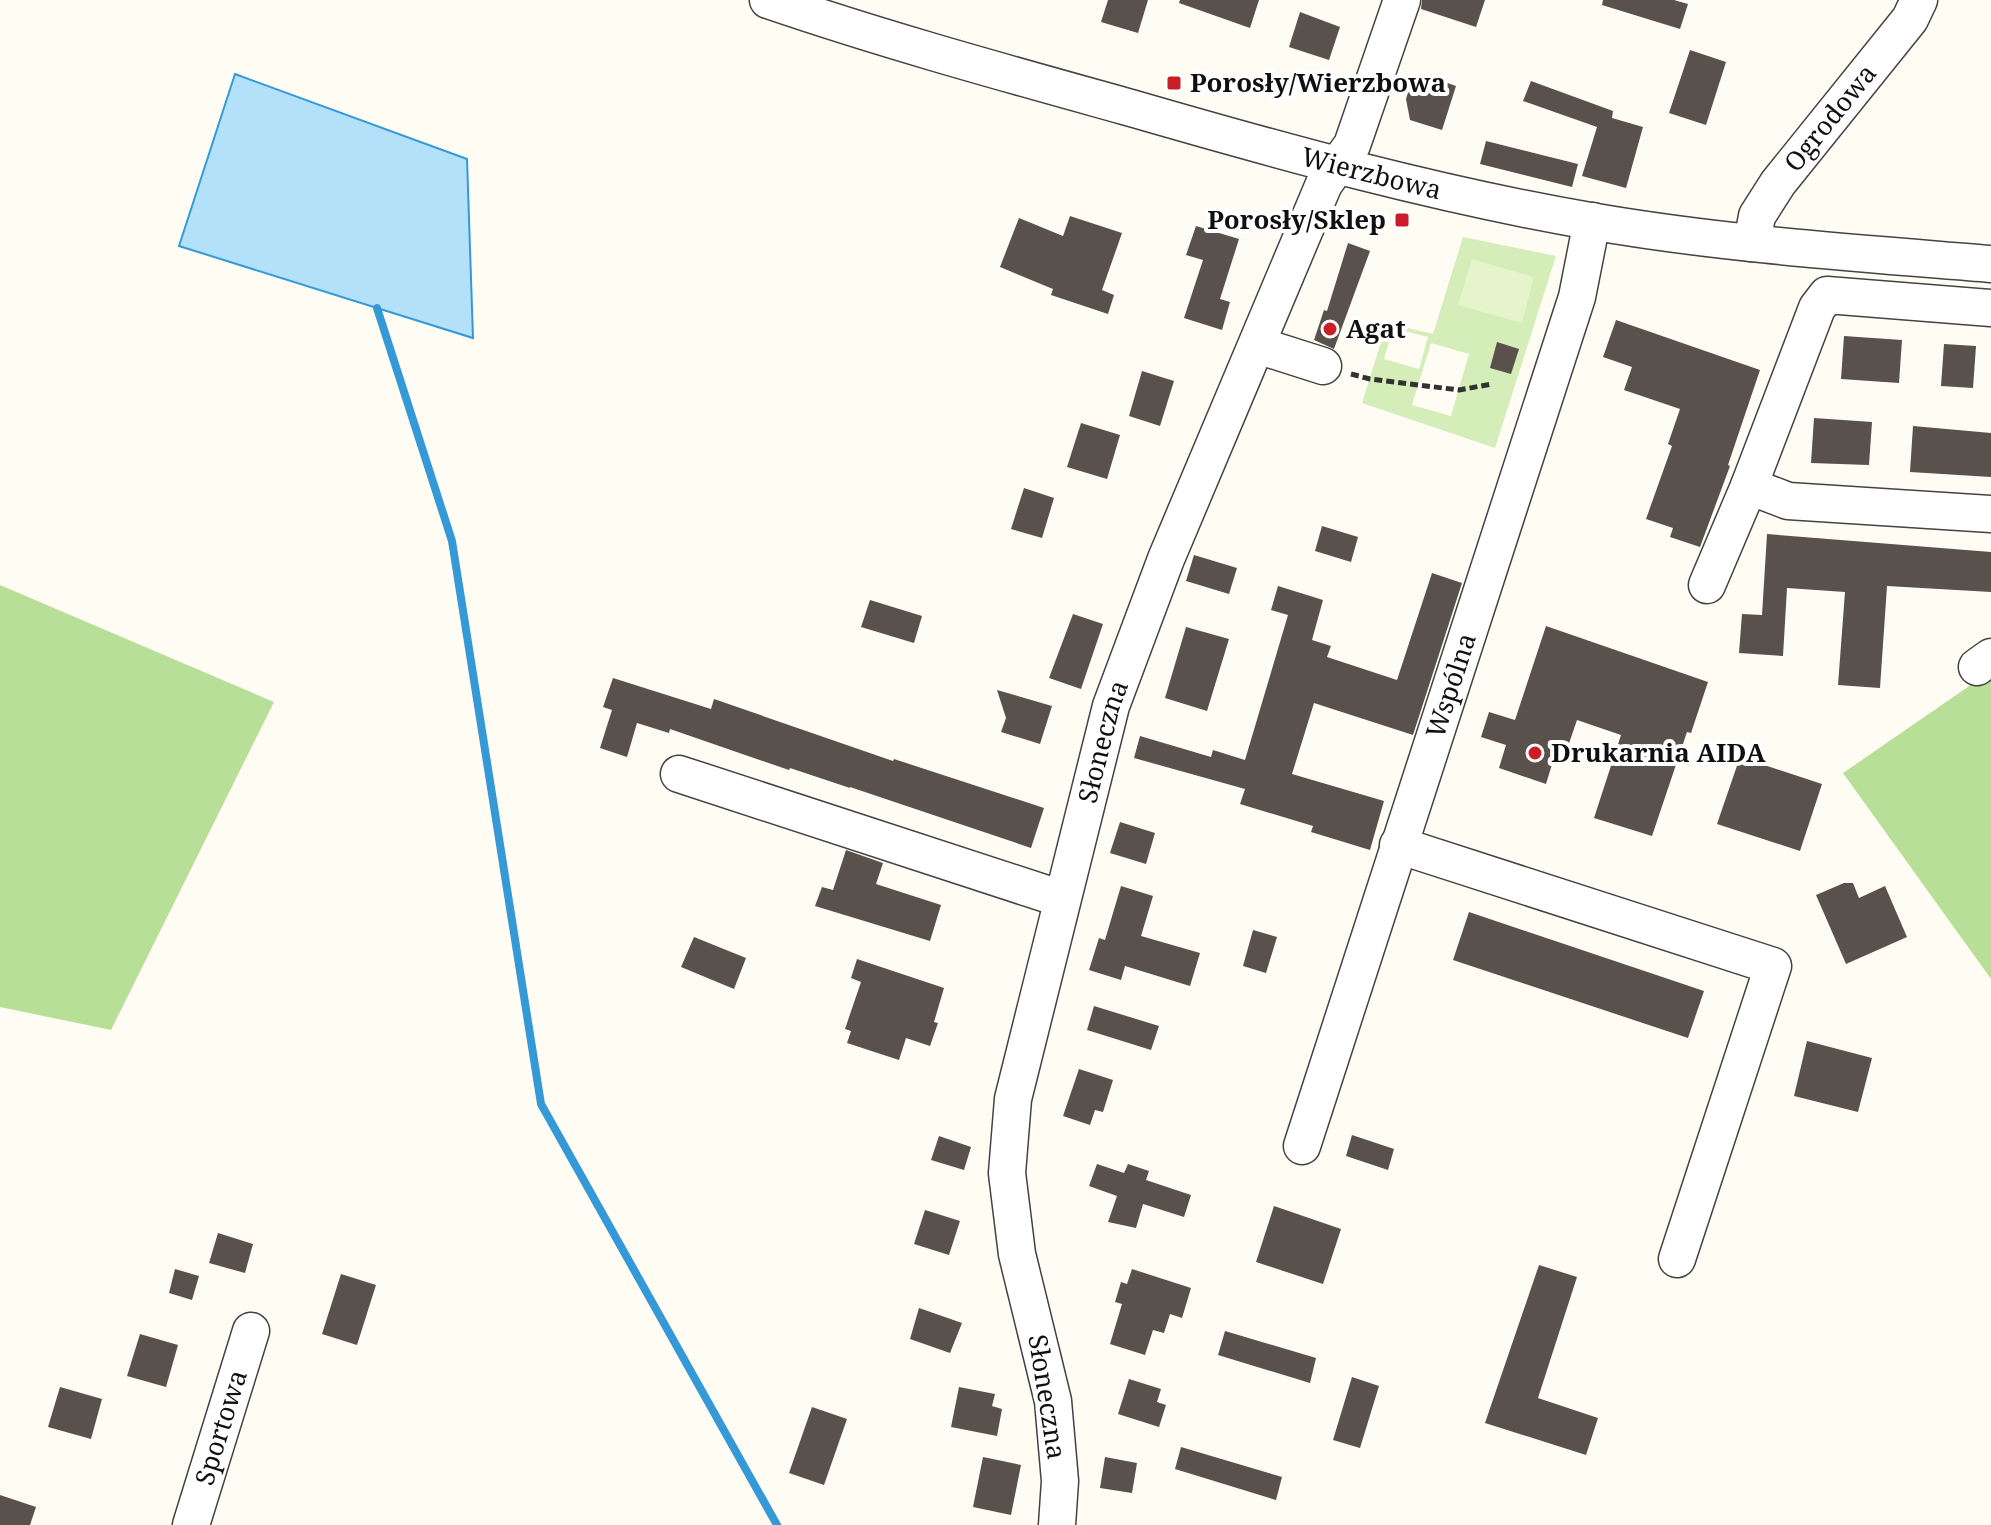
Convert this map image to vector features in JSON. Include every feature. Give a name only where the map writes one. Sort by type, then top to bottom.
[{"type":"street","name":"Wierzbowa","points":[[768,0],[927,50],[1336,167],[1465,198],[1592,221],[1752,243],[1991,264]]},
{"type":"street","name":"Słoneczna","points":[[1057,1525],[1060,1481],[1053,1401],[1017,1254],[1007,1173],[1013,1099],[1111,706],[1166,559],[1324,184],[1352,145],[1402,0]]},
{"type":"street","name":"Ogrodowa","points":[[1752,243],[1757,216],[1778,183],[1910,19],[1919,0]]},
{"type":"street","name":"Wspólna","points":[[1302,1146],[1577,297],[1592,221]]},
{"type":"street","points":[[1707,585],[1749,486],[1817,308],[1827,295],[1832,250]]},
{"type":"street","points":[[1827,295],[1991,308]]},
{"type":"street","points":[[1257,345],[1323,366]]},
{"type":"street","points":[[1749,486],[1788,501],[1991,514]]},
{"type":"street","points":[[679,774],[1062,899]]},
{"type":"street","points":[[1398,845],[1773,966],[1677,1259]]},
{"type":"street","name":"Sportowa","points":[[191,1525],[251,1331]]},
{"type":"path","points":[[1323,366],[1370,379],[1459,390],[1492,384]]},
{"type":"green space","points":[[1463,237],[1556,256],[1495,448],[1362,403],[1387,323],[1433,334]],"holes":[[[1393,328],[1428,337],[1419,369],[1384,359]],[[1431,343],[1469,354],[1451,416],[1412,405]]]},
{"type":"green space","points":[[1472,259],[1534,277],[1522,323],[1458,305]]},
{"type":"green space","points":[[0,585],[274,702],[111,1030],[0,1007]]},
{"type":"green space","points":[[1991,671],[1991,979],[1843,773]]},
{"type":"water","points":[[235,74],[467,159],[473,338],[179,246]]},
{"type":"building","points":[[1108,0],[1148,0],[1138,33],[1101,22]]},
{"type":"building","points":[[1180,0],[1259,0],[1250,28],[1179,3]]},
{"type":"building","points":[[1422,0],[1485,0],[1476,27],[1421,9]]},
{"type":"building","points":[[1603,0],[1674,0],[1688,4],[1680,29],[1602,5]]},
{"type":"building","points":[[1300,12],[1340,27],[1329,60],[1289,47]]},
{"type":"building","points":[[1690,50],[1726,62],[1706,125],[1669,113]]},
{"type":"building","points":[[1425,75],[1456,86],[1442,130],[1410,120],[1406,99],[1409,89]]},
{"type":"building","points":[[1531,81],[1613,111],[1612,118],[1643,127],[1626,188],[1582,176],[1597,127],[1523,101]]},
{"type":"building","points":[[1486,141],[1578,164],[1572,187],[1480,164]]},
{"type":"building","points":[[1070,216],[1122,233],[1102,290],[1114,295],[1108,314],[1051,295],[1053,289],[1000,267],[1019,218],[1063,236]]},
{"type":"building","points":[[1196,226],[1239,239],[1220,299],[1230,302],[1222,330],[1184,318],[1203,260],[1186,255]]},
{"type":"building","points":[[1348,243],[1370,251],[1334,349],[1314,340],[1324,310],[1327,311]]},
{"type":"building","points":[[1616,320],[1760,370],[1730,466],[1700,547],[1670,537],[1673,528],[1646,519],[1672,446],[1668,444],[1680,409],[1624,390],[1632,367],[1603,357]]},
{"type":"building","points":[[1844,336],[1902,340],[1899,383],[1841,379]]},
{"type":"building","points":[[1497,342],[1519,349],[1511,374],[1490,368]]},
{"type":"building","points":[[1944,344],[1976,346],[1973,388],[1941,386]]},
{"type":"building","points":[[1142,371],[1174,381],[1160,426],[1129,416]]},
{"type":"building","points":[[1814,418],[1872,422],[1869,465],[1811,463]]},
{"type":"building","points":[[1081,423],[1120,435],[1107,479],[1067,467]]},
{"type":"building","points":[[1913,426],[1991,433],[1991,477],[1910,472]]},
{"type":"building","points":[[1024,488],[1054,498],[1042,538],[1011,529]]},
{"type":"building","points":[[1322,526],[1358,537],[1351,562],[1315,551]]},
{"type":"building","points":[[1767,534],[1991,552],[1991,592],[1887,586],[1880,688],[1838,685],[1845,592],[1787,588],[1783,656],[1739,653],[1742,614],[1762,615]]},
{"type":"building","points":[[1194,555],[1237,568],[1229,594],[1186,581]]},
{"type":"building","points":[[1432,573],[1462,583],[1413,735],[1314,703],[1292,774],[1384,801],[1370,850],[1311,832],[1313,826],[1240,804],[1245,789],[1134,758],[1140,736],[1211,757],[1213,750],[1245,760],[1288,615],[1271,610],[1278,586],[1323,600],[1312,640],[1331,646],[1327,657],[1397,680]]},
{"type":"building","points":[[870,600],[922,616],[914,643],[861,627]]},
{"type":"building","points":[[1073,614],[1103,624],[1081,689],[1049,678]]},
{"type":"building","name":"Drukarnia AIDA","points":[[1546,626],[1708,682],[1691,733],[1687,732],[1652,836],[1594,818],[1621,735],[1577,720],[1562,764],[1553,761],[1546,784],[1499,768],[1506,745],[1481,737],[1489,712],[1515,720]]},
{"type":"building","points":[[1186,627],[1229,639],[1207,711],[1165,698]]},
{"type":"building","points":[[613,678],[711,709],[714,699],[893,761],[1044,808],[1031,848],[670,729],[669,733],[637,723],[627,757],[600,748],[612,710],[603,707]]},
{"type":"building","points":[[997,690],[1052,706],[1040,744],[1001,732],[1006,718]]},
{"type":"building","points":[[1740,757],[1822,784],[1800,851],[1717,824]]},
{"type":"building","points":[[1120,822],[1155,833],[1146,864],[1110,853]]},
{"type":"building","points":[[846,850],[883,863],[876,884],[941,905],[930,941],[815,906],[822,887],[833,890]]},
{"type":"building","points":[[1844,883],[1853,883],[1859,898],[1885,886],[1907,937],[1846,964],[1816,895]]},
{"type":"building","points":[[1121,886],[1153,896],[1141,936],[1200,953],[1190,986],[1125,966],[1121,980],[1089,970],[1099,938],[1105,940]]},
{"type":"building","points":[[1469,912],[1704,991],[1688,1038],[1453,960]]},
{"type":"building","points":[[1253,930],[1277,937],[1266,973],[1243,966]]},
{"type":"building","points":[[694,937],[746,958],[734,989],[681,967]]},
{"type":"building","points":[[857,959],[944,988],[930,1046],[906,1038],[899,1060],[847,1043],[851,1031],[845,1029],[861,982],[851,978]]},
{"type":"building","points":[[1094,1006],[1159,1026],[1151,1050],[1087,1030]]},
{"type":"building","points":[[1807,1041],[1872,1058],[1858,1112],[1794,1096]]},
{"type":"building","points":[[1079,1069],[1113,1080],[1103,1112],[1095,1110],[1090,1125],[1063,1116]]},
{"type":"building","points":[[1352,1135],[1394,1149],[1388,1170],[1346,1156]]},
{"type":"building","points":[[939,1136],[971,1147],[964,1170],[931,1160]]},
{"type":"building","points":[[1097,1164],[1124,1173],[1128,1164],[1149,1171],[1146,1180],[1191,1195],[1184,1217],[1143,1204],[1136,1228],[1108,1222],[1117,1196],[1089,1186]]},
{"type":"building","points":[[1274,1206],[1341,1229],[1323,1284],[1256,1262]]},
{"type":"building","points":[[925,1210],[960,1221],[949,1255],[914,1244]]},
{"type":"building","points":[[218,1233],[253,1244],[245,1273],[209,1263]]},
{"type":"building","points":[[1539,1265],[1577,1277],[1538,1398],[1598,1418],[1586,1455],[1485,1423]]},
{"type":"building","points":[[175,1269],[199,1276],[192,1300],[169,1293]]},
{"type":"building","points":[[1132,1269],[1191,1288],[1182,1318],[1170,1314],[1164,1333],[1153,1330],[1145,1355],[1110,1344],[1122,1304],[1115,1302],[1121,1282],[1127,1284]]},
{"type":"building","points":[[341,1274],[376,1285],[357,1345],[322,1334]]},
{"type":"building","points":[[919,1308],[962,1323],[950,1353],[910,1339]]},
{"type":"building","points":[[1225,1331],[1316,1358],[1310,1383],[1218,1355]]},
{"type":"building","points":[[140,1334],[178,1345],[166,1387],[127,1376]]},
{"type":"building","points":[[1352,1377],[1379,1386],[1360,1448],[1333,1440]]},
{"type":"building","points":[[1129,1379],[1161,1389],[1157,1402],[1166,1405],[1159,1427],[1118,1414]]},
{"type":"building","points":[[60,1387],[102,1399],[91,1439],[48,1427]]},
{"type":"building","points":[[959,1387],[995,1394],[992,1406],[1002,1409],[997,1436],[951,1427]]},
{"type":"building","points":[[812,1407],[847,1419],[824,1485],[789,1473]]},
{"type":"building","points":[[1181,1447],[1282,1477],[1276,1500],[1175,1469]]},
{"type":"building","points":[[983,1457],[1021,1465],[1011,1515],[973,1507]]},
{"type":"building","points":[[1105,1457],[1137,1463],[1132,1493],[1100,1488]]},
{"type":"building","points":[[0,1495],[36,1507],[30,1525],[0,1525]]},
{"type":"waterway","points":[[377,308],[452,541],[541,1104],[777,1525]]},
{"type":"place","name":"Porosły/Wierzbowa","points":[[1174,83]]},
{"type":"place","name":"Porosły/Sklep","points":[[1402,220]]},
{"type":"place","name":"Agat","points":[[1330,329]]},
{"type":"place","name":"Drukarnia AIDA","points":[[1535,753]]}]
